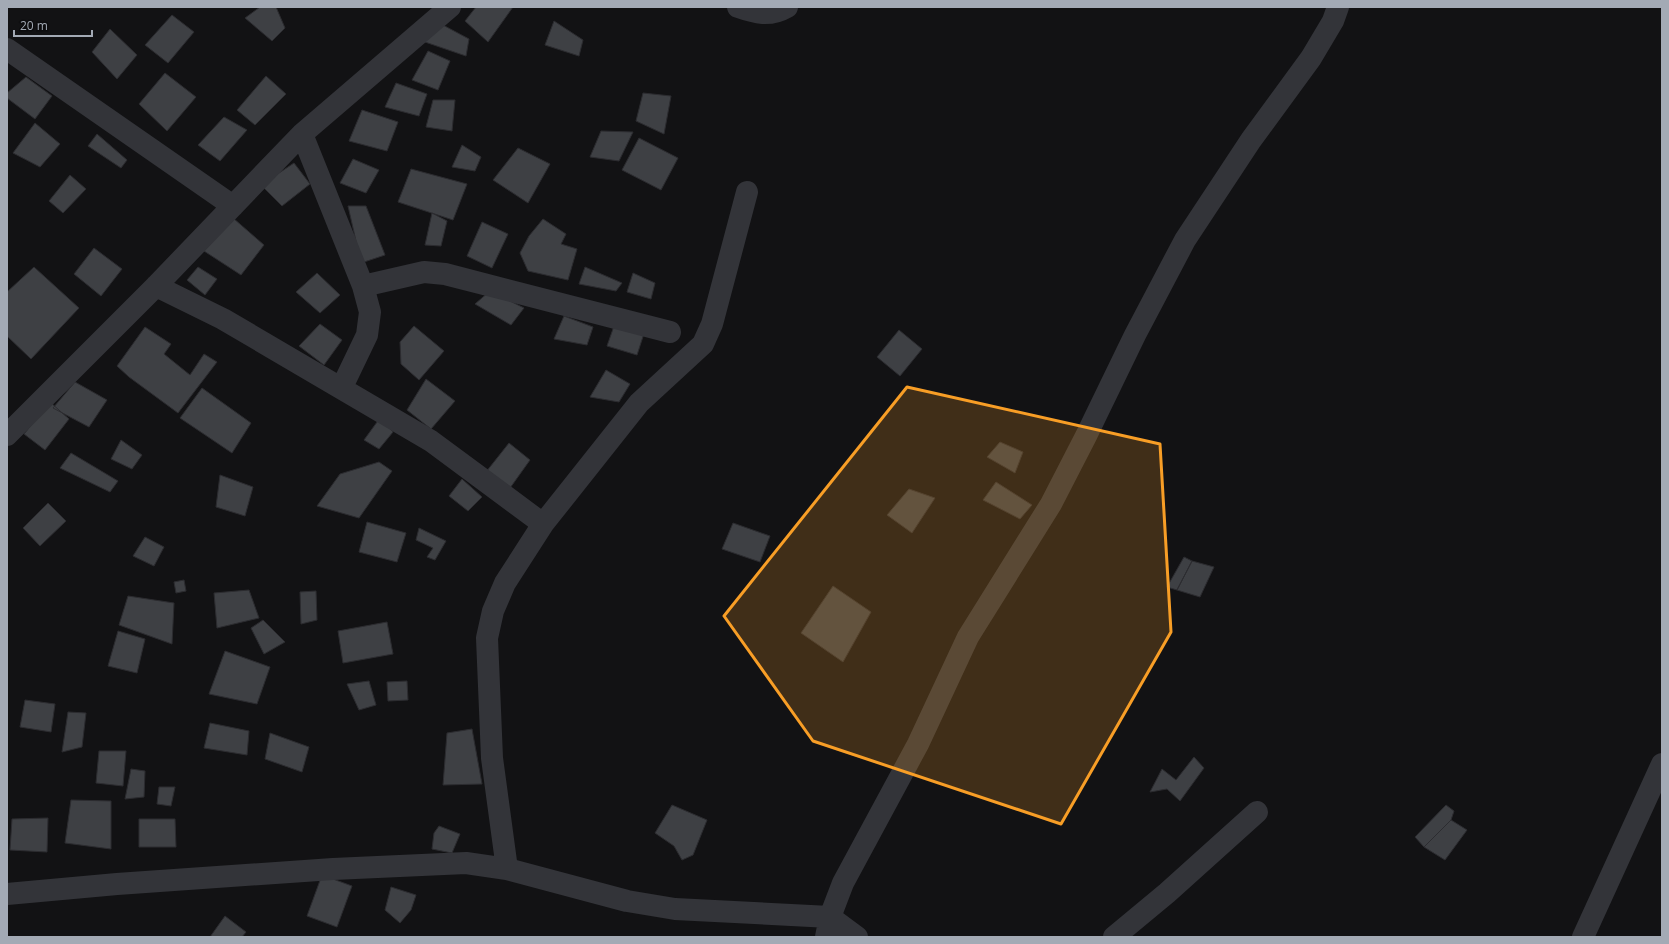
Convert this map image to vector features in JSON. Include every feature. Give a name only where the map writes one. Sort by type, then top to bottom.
[{"type":"street","points":[[7,435],[156,286],[302,134],[450,7]]},
{"type":"street","points":[[738,7],[761,15],[780,11],[787,7]]},
{"type":"street","points":[[828,927],[843,883],[918,744],[968,637],[1051,504],[1086,436],[1134,335],[1185,240],[1251,140],[1311,58],[1333,21],[1338,7]]},
{"type":"street","points":[[7,49],[233,206]]},
{"type":"street","points":[[302,134],[363,286],[370,312],[367,335],[342,387]]},
{"type":"street","points":[[507,869],[492,758],[487,638],[493,611],[505,583],[543,524],[639,403],[703,344],[712,324],[747,192]]},
{"type":"street","points":[[363,286],[424,272],[445,274],[670,332]]},
{"type":"street","points":[[156,286],[223,319],[342,387],[431,441],[543,524]]},
{"type":"street","points":[[1582,937],[1662,764]]},
{"type":"street","points":[[1114,937],[1167,893],[1257,812]]},
{"type":"street","points":[[7,894],[117,884],[466,863],[507,869],[627,902],[828,927],[857,937]]},
{"type":"highlighted area","points":[[907,387],[1160,444],[1171,632],[1061,824],[813,741],[724,616]]},
{"type":"building","points":[[260,7],[276,7],[285,28],[272,41],[245,18]]},
{"type":"building","points":[[476,7],[513,7],[488,42],[465,21]]},
{"type":"building","points":[[172,15],[194,32],[168,63],[145,45]]},
{"type":"building","points":[[554,21],[583,40],[579,56],[545,45]]},
{"type":"building","points":[[441,24],[469,39],[466,56],[425,42]]},
{"type":"building","points":[[110,29],[137,55],[117,79],[92,52]]},
{"type":"building","points":[[428,51],[450,61],[438,90],[412,80]]},
{"type":"building","points":[[165,73],[196,97],[167,131],[139,104]]},
{"type":"building","points":[[266,76],[286,94],[255,125],[237,110]]},
{"type":"building","points":[[26,77],[52,96],[35,119],[7,98],[7,93]]},
{"type":"building","points":[[396,83],[427,94],[419,116],[385,107]]},
{"type":"building","points":[[643,93],[671,96],[664,134],[636,121]]},
{"type":"building","points":[[433,100],[455,100],[452,131],[426,127]]},
{"type":"building","points":[[362,110],[398,122],[387,151],[349,141]]},
{"type":"building","points":[[224,117],[247,130],[220,161],[198,145]]},
{"type":"building","points":[[35,123],[60,144],[40,167],[13,153]]},
{"type":"building","points":[[601,131],[633,132],[619,161],[590,157]]},
{"type":"building","points":[[97,134],[127,160],[121,168],[88,146]]},
{"type":"building","points":[[639,138],[678,158],[661,190],[622,170]]},
{"type":"building","points":[[462,145],[481,157],[475,171],[452,167]]},
{"type":"building","points":[[518,148],[550,164],[528,203],[493,180]]},
{"type":"building","points":[[353,159],[379,170],[366,193],[340,183]]},
{"type":"building","points":[[294,163],[310,184],[282,206],[261,185]]},
{"type":"building","points":[[411,169],[467,184],[453,220],[398,202]]},
{"type":"building","points":[[70,175],[86,189],[63,213],[49,201]]},
{"type":"building","points":[[348,206],[366,206],[385,255],[361,263]]},
{"type":"building","points":[[432,213],[447,221],[441,246],[425,245]]},
{"type":"building","points":[[233,218],[264,245],[241,275],[204,251]]},
{"type":"building","points":[[543,219],[566,234],[561,244],[577,249],[568,280],[528,271],[520,253],[529,236]]},
{"type":"building","points":[[482,222],[508,234],[492,268],[467,256]]},
{"type":"building","points":[[94,248],[122,269],[101,296],[74,274]]},
{"type":"building","points":[[34,267],[79,308],[31,359],[7,336],[7,292]]},
{"type":"building","points":[[198,267],[217,279],[205,295],[187,280]]},
{"type":"building","points":[[585,267],[622,283],[616,291],[579,284]]},
{"type":"building","points":[[317,273],[340,295],[320,313],[296,292]]},
{"type":"building","points":[[633,273],[655,283],[651,299],[627,292]]},
{"type":"building","points":[[490,291],[524,308],[511,325],[475,304]]},
{"type":"building","points":[[620,309],[649,318],[637,355],[607,346]]},
{"type":"building","points":[[564,316],[593,327],[587,345],[554,339]]},
{"type":"building","points":[[320,324],[342,340],[324,365],[299,346]]},
{"type":"building","points":[[414,326],[444,351],[419,380],[401,364],[400,342]]},
{"type":"building","points":[[145,327],[171,344],[164,354],[190,375],[204,354],[217,362],[178,413],[129,377],[117,366]]},
{"type":"building","points":[[899,330],[922,349],[900,376],[877,357]]},
{"type":"building","points":[[606,370],[630,384],[619,402],[590,397]]},
{"type":"building","points":[[426,379],[455,401],[431,429],[407,410]]},
{"type":"building","points":[[75,382],[107,400],[89,427],[53,408]]},
{"type":"building","points":[[202,388],[251,423],[232,453],[180,418]]},
{"type":"building","points":[[50,402],[69,419],[45,450],[24,434]]},
{"type":"building","points":[[380,418],[393,432],[379,449],[364,440]]},
{"type":"building","points":[[121,440],[142,455],[132,469],[111,459]]},
{"type":"building","points":[[1000,442],[1023,452],[1015,473],[987,457]]},
{"type":"building","points":[[509,443],[530,460],[510,488],[486,472]]},
{"type":"building","points":[[71,453],[118,481],[110,492],[60,468]]},
{"type":"building","points":[[379,462],[392,471],[359,518],[317,506],[340,474]]},
{"type":"building","points":[[220,475],[253,487],[245,516],[216,507]]},
{"type":"building","points":[[462,479],[482,497],[468,511],[449,496]]},
{"type":"building","points":[[996,482],[1032,505],[1020,519],[983,500]]},
{"type":"building","points":[[909,489],[935,498],[912,533],[887,515]]},
{"type":"building","points":[[48,503],[66,521],[40,546],[23,528]]},
{"type":"building","points":[[367,522],[406,533],[397,562],[359,552]]},
{"type":"building","points":[[733,523],[770,536],[760,562],[722,549]]},
{"type":"building","points":[[419,528],[446,541],[435,560],[427,557],[433,548],[416,540]]},
{"type":"building","points":[[145,537],[164,547],[154,566],[133,556]]},
{"type":"building","points":[[1184,557],[1192,561],[1177,590],[1167,587]]},
{"type":"building","points":[[1192,561],[1214,567],[1200,597],[1177,590]]},
{"type":"building","points":[[184,580],[186,591],[176,593],[174,582]]},
{"type":"building","points":[[833,586],[871,612],[843,662],[801,633]]},
{"type":"building","points":[[249,590],[259,618],[217,628],[214,593]]},
{"type":"building","points":[[316,591],[317,620],[301,624],[300,592]]},
{"type":"building","points":[[128,596],[174,603],[172,644],[119,625]]},
{"type":"building","points":[[263,620],[285,642],[264,654],[251,628]]},
{"type":"building","points":[[387,622],[393,654],[343,663],[338,631]]},
{"type":"building","points":[[118,631],[145,639],[137,673],[108,666]]},
{"type":"building","points":[[225,651],[270,667],[257,704],[209,694]]},
{"type":"building","points":[[369,681],[376,705],[359,710],[347,684]]},
{"type":"building","points":[[407,681],[408,700],[388,701],[387,682]]},
{"type":"building","points":[[25,700],[55,704],[51,732],[20,727]]},
{"type":"building","points":[[68,712],[86,713],[82,747],[62,752]]},
{"type":"building","points":[[210,723],[249,731],[247,755],[204,748]]},
{"type":"building","points":[[472,729],[482,784],[443,785],[447,733]]},
{"type":"building","points":[[270,733],[309,747],[302,772],[265,759]]},
{"type":"building","points":[[99,751],[126,751],[123,786],[96,783]]},
{"type":"building","points":[[1194,757],[1204,768],[1180,801],[1167,789],[1150,792],[1162,769],[1176,780]]},
{"type":"building","points":[[131,769],[145,771],[144,797],[125,799]]},
{"type":"building","points":[[159,787],[175,787],[171,806],[157,804]]},
{"type":"building","points":[[71,800],[111,801],[111,849],[65,843]]},
{"type":"building","points":[[672,805],[707,820],[693,855],[682,860],[674,846],[655,833]]},
{"type":"building","points":[[1446,805],[1454,811],[1451,820],[1424,847],[1415,837]]},
{"type":"building","points":[[48,818],[47,852],[10,850],[12,819]]},
{"type":"building","points":[[139,819],[175,819],[176,847],[139,847]]},
{"type":"building","points":[[1451,820],[1467,830],[1445,860],[1424,847]]},
{"type":"building","points":[[439,826],[460,834],[452,853],[432,849],[434,833]]},
{"type":"building","points":[[322,875],[352,886],[337,927],[307,916]]},
{"type":"building","points":[[391,887],[416,895],[411,910],[400,923],[385,910]]},
{"type":"building","points":[[225,916],[246,932],[242,937],[210,937]]}]
